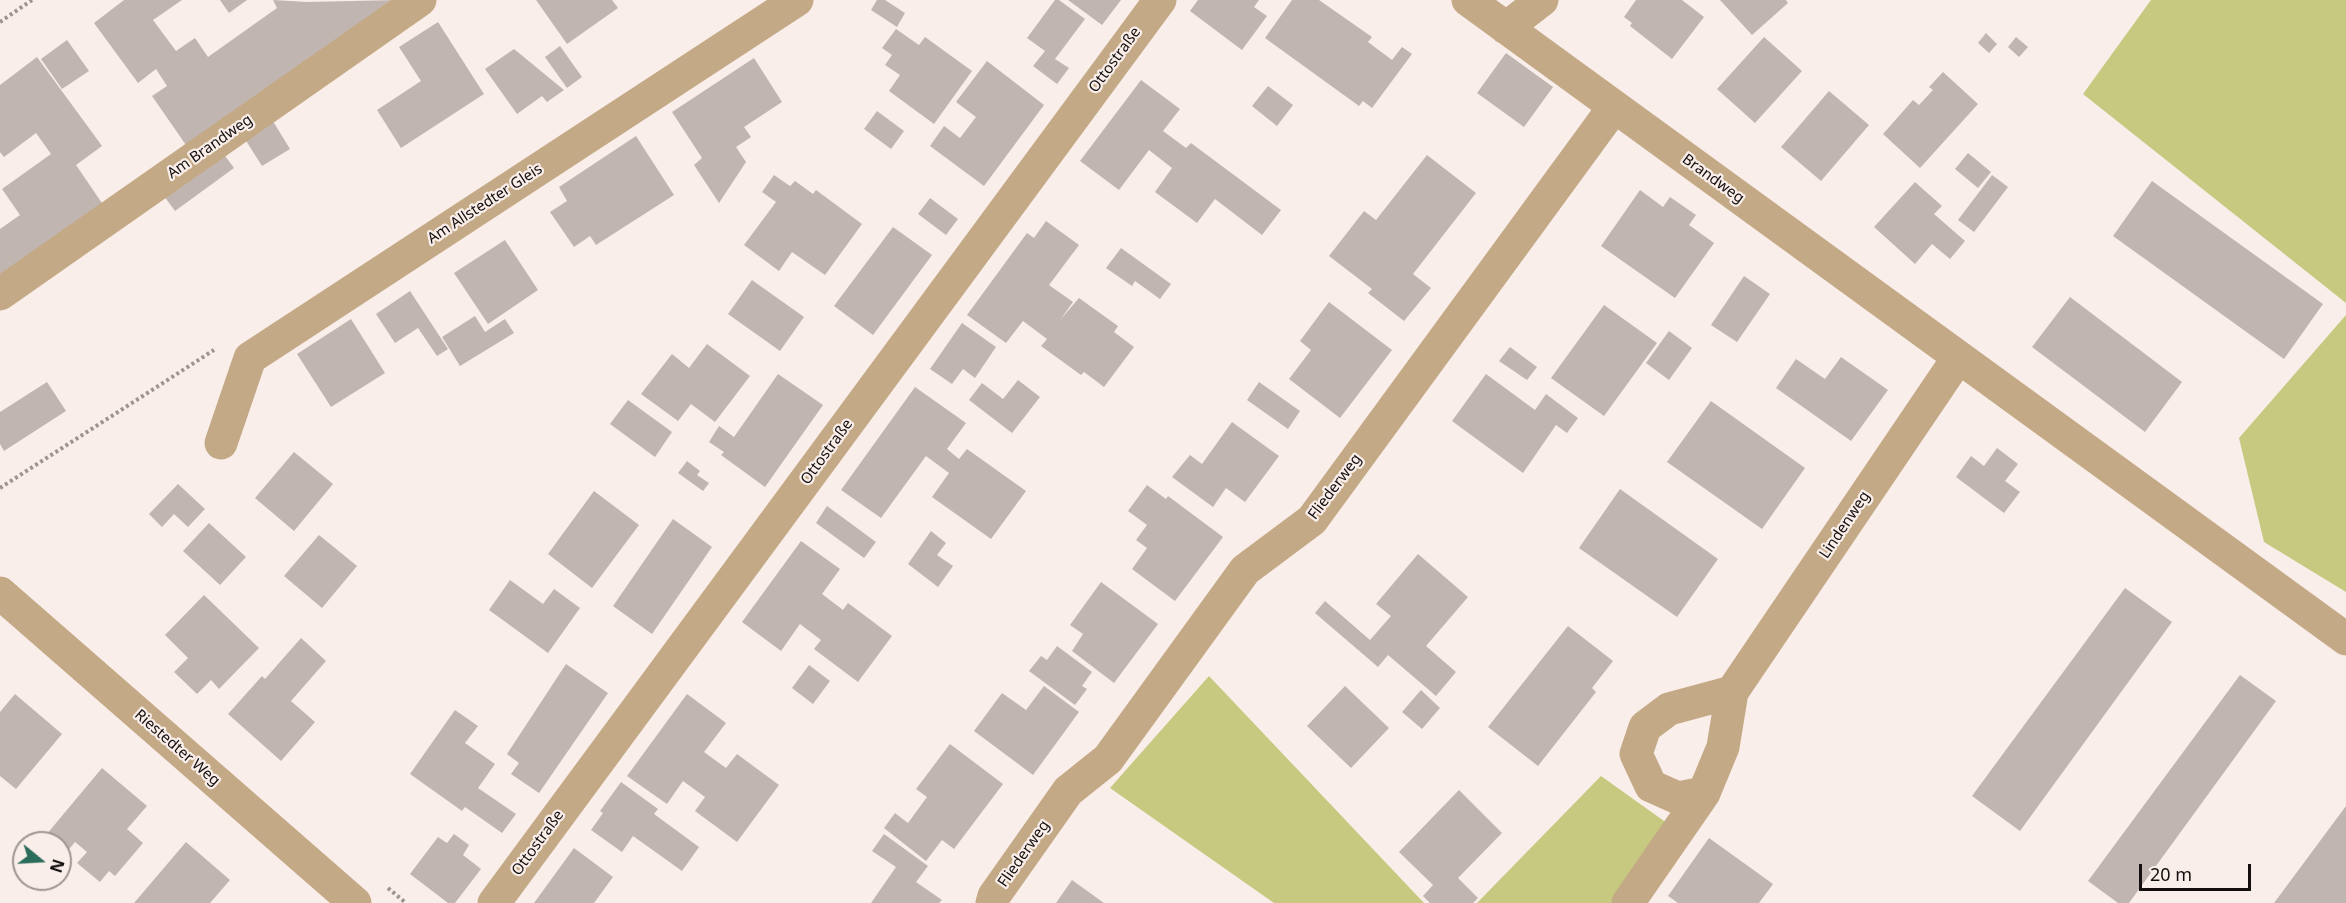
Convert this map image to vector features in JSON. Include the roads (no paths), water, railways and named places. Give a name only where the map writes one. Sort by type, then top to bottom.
[{"type":"street","name":"Am Brandweg","points":[[0,294],[420,0]]},
{"type":"street","name":"Am Allstedter Gleis","points":[[221,443],[250,358],[797,0]]},
{"type":"street","name":"Ottostraße","points":[[494,903],[1160,0]]},
{"type":"street","name":"Brandweg","points":[[1468,0],[2346,639]]},
{"type":"street","points":[[1506,28],[1542,0]]},
{"type":"street","name":"Fliederweg","points":[[992,903],[1068,790],[1108,759],[1245,570],[1312,520],[1614,107]]},
{"type":"street","name":"Lindenweg","points":[[1628,903],[1704,793],[1723,747],[1732,692],[1958,358]]},
{"type":"street","name":"Riestedter Weg","points":[[0,593],[355,903]]},
{"type":"street","points":[[1704,793],[1678,798],[1651,786],[1636,754],[1645,727],[1669,709],[1732,692]]}]
